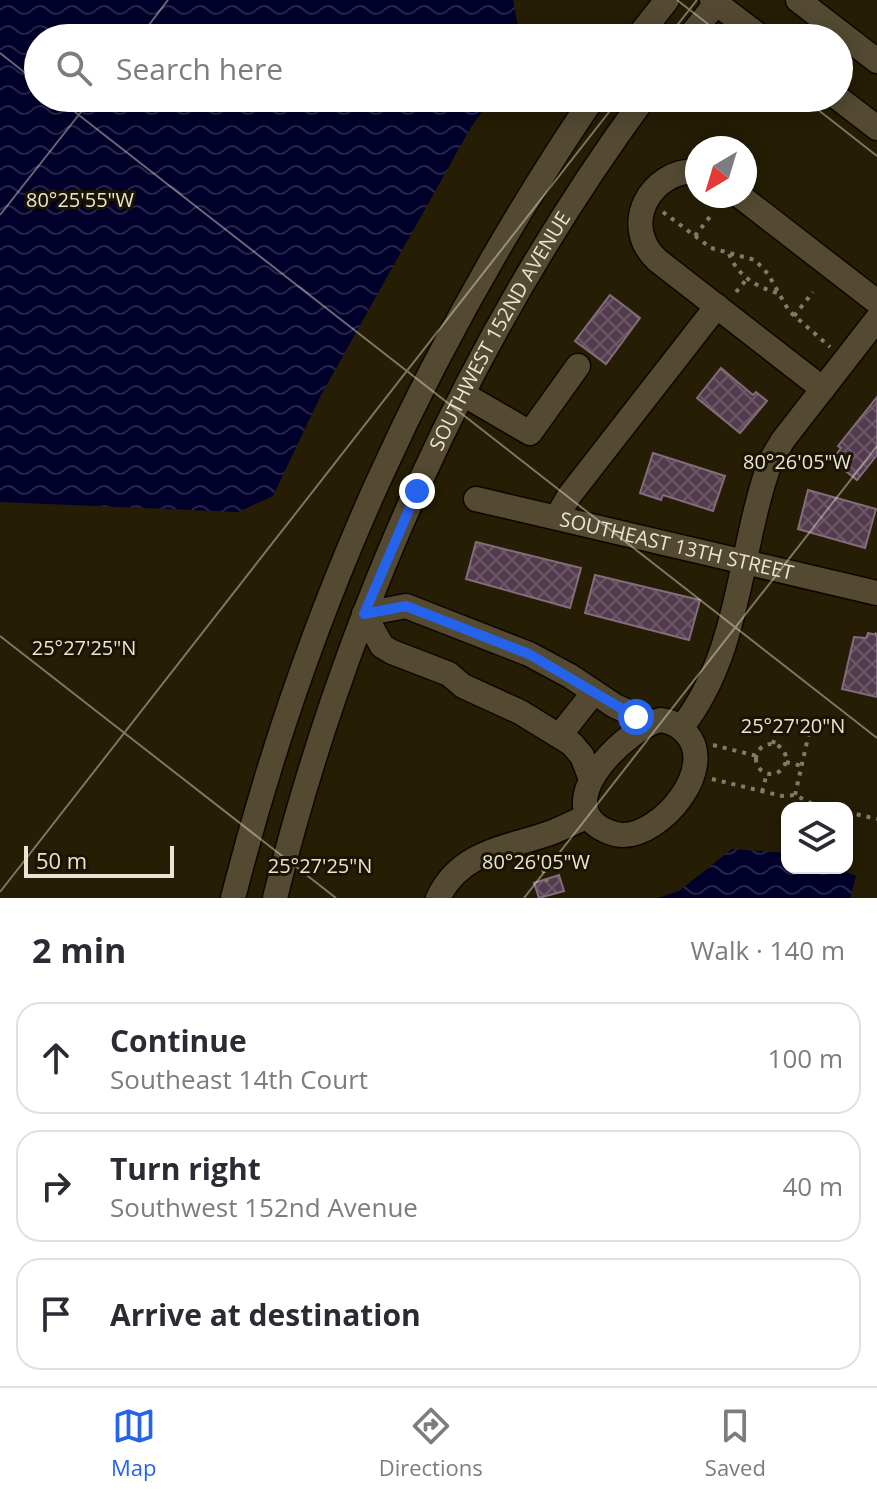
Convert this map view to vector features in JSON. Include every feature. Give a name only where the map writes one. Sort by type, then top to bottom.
[{"type":"street","points":[[648,24],[667,0]]},
{"type":"street","points":[[798,0],[829,24]]},
{"type":"street","points":[[699,24],[716,1],[745,24]]},
{"type":"street","points":[[853,42],[877,61]]},
{"type":"street","points":[[853,110],[877,128]]},
{"type":"street","name":"SOUTHWEST 152ND AVENUE","points":[[233,898],[282,723],[327,598],[394,444],[453,325],[514,220],[584,112]]},
{"type":"street","name":"SOUTHWEST 152ND AVENUE","points":[[275,898],[313,762],[364,614],[401,526],[463,394],[552,236],[635,112]]},
{"type":"street","points":[[685,172],[675,173],[662,182],[646,201],[640,215],[645,246],[653,256],[727,299],[823,389]]},
{"type":"street","points":[[756,208],[877,302]]},
{"type":"street","points":[[557,517],[569,496],[727,299]]},
{"type":"street","points":[[681,728],[701,702],[729,630],[771,460],[877,319]]},
{"type":"street","points":[[463,394],[530,433],[578,366]]},
{"type":"street","name":"SOUTHEAST 13TH STREET","points":[[476,499],[877,593]]},
{"type":"street","points":[[327,598],[364,614],[406,606],[529,654],[615,706],[651,722],[668,721],[681,728],[695,745],[698,755],[692,780],[670,809],[644,828],[624,835],[601,829],[588,816],[585,798],[591,779],[629,737],[651,722]]},
{"type":"street","points":[[364,614],[382,646],[449,674],[463,686],[520,712],[560,735],[577,748],[591,779]]},
{"type":"street","points":[[560,735],[594,692]]},
{"type":"street","points":[[438,898],[453,876],[476,857],[553,832],[588,816]]},
{"type":"path","points":[[663,212],[711,248],[755,260],[768,274],[794,316],[830,347]]},
{"type":"path","points":[[695,236],[712,214]]},
{"type":"path","points":[[728,253],[735,267],[747,279],[777,293]]},
{"type":"path","points":[[727,299],[747,279]]},
{"type":"path","points":[[794,316],[813,292]]},
{"type":"path","points":[[773,744],[778,726]]},
{"type":"path","points":[[795,795],[809,733]]},
{"type":"path","points":[[708,744],[757,756]]},
{"type":"path","points":[[773,744],[784,751],[786,762],[779,771],[767,773],[759,767],[757,756],[763,747],[773,744]]},
{"type":"path","points":[[786,762],[802,766]]},
{"type":"path","points":[[762,792],[767,773]]},
{"type":"path","points":[[710,779],[782,796],[795,795],[809,802]]},
{"type":"path","points":[[853,813],[877,819]]},
{"type":"path","points":[[543,869],[547,882]]},
{"type":"water","points":[[0,0],[513,0],[517,24],[24,24],[24,112],[482,112],[321,395],[273,496],[238,512],[0,502]]},
{"type":"water","points":[[732,849],[781,853],[781,874],[856,876],[850,898],[658,898],[679,891]]},
{"type":"building","points":[[610,295],[640,318],[606,364],[575,341]]},
{"type":"building","points":[[721,368],[753,395],[756,392],[767,401],[740,433],[697,398]]},
{"type":"building","points":[[877,397],[877,455],[857,480],[832,460],[841,448],[838,446]]},
{"type":"building","points":[[653,453],[725,476],[713,511],[663,495],[661,500],[640,493]]},
{"type":"building","points":[[808,490],[876,509],[865,548],[798,529]]},
{"type":"building","points":[[476,542],[581,568],[570,608],[466,579]]},
{"type":"building","points":[[595,575],[700,600],[689,640],[585,613]]},
{"type":"building","points":[[868,633],[877,635],[877,697],[842,689],[854,637],[866,638]]},
{"type":"building","points":[[559,875],[564,891],[539,898],[534,883]]},
{"type":"route","points":[[417,491],[364,614],[406,606],[529,654],[636,717]]}]
